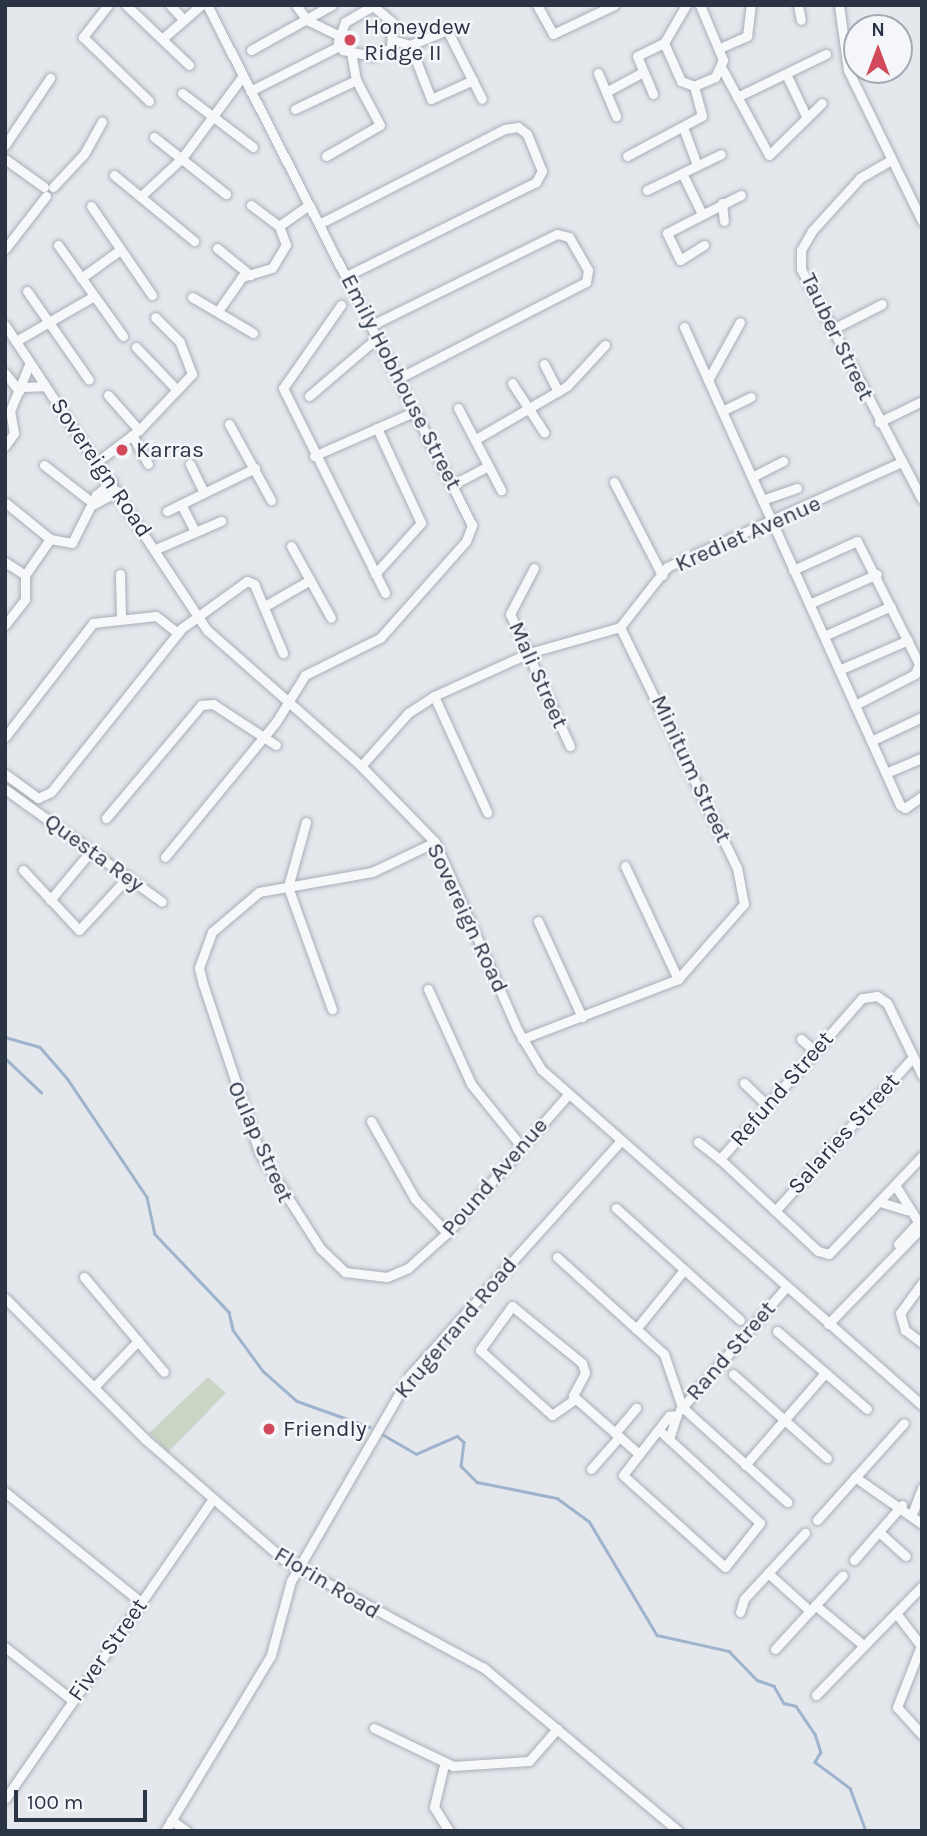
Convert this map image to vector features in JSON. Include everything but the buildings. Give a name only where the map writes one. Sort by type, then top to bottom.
[{"type":"street","points":[[108,5],[83,37],[149,101]]},
{"type":"street","points":[[126,5],[189,65]]},
{"type":"street","points":[[170,5],[182,18]]},
{"type":"street","points":[[162,39],[182,18],[204,5]]},
{"type":"street","name":"Emily Hobhouse Street","points":[[165,857],[264,736],[286,702],[316,666],[380,638],[466,541],[472,525],[454,484],[204,5]]},
{"type":"street","points":[[296,5],[307,20],[340,36]]},
{"type":"street","points":[[251,50],[332,5]]},
{"type":"street","points":[[537,5],[554,34],[598,9],[614,5]]},
{"type":"street","points":[[653,93],[638,53],[664,43],[686,5]]},
{"type":"street","points":[[700,5],[720,48],[721,67],[769,155],[822,103]]},
{"type":"street","points":[[720,48],[747,36],[751,5]]},
{"type":"street","points":[[798,5],[801,20]]},
{"type":"street","points":[[839,5],[848,70],[922,222]]},
{"type":"street","points":[[339,46],[340,36],[351,16],[374,6],[387,13],[396,41]]},
{"type":"street","points":[[396,41],[410,45],[443,27],[482,99]]},
{"type":"street","points":[[339,46],[351,53],[373,57],[396,41]]},
{"type":"street","points":[[627,156],[683,127],[704,112],[694,86],[681,81],[664,43]]},
{"type":"street","points":[[410,45],[432,99],[473,80]]},
{"type":"street","points":[[250,91],[339,46]]},
{"type":"street","points":[[326,156],[380,125],[356,80],[351,53]]},
{"type":"street","points":[[737,97],[826,54]]},
{"type":"street","points":[[694,86],[721,67]]},
{"type":"street","points":[[606,92],[643,72]]},
{"type":"street","points":[[598,73],[616,116]]},
{"type":"street","points":[[786,74],[806,116]]},
{"type":"street","points":[[141,195],[182,158],[215,117],[242,77]]},
{"type":"street","points":[[5,145],[50,78]]},
{"type":"street","points":[[295,109],[356,80]]},
{"type":"street","points":[[182,93],[253,147]]},
{"type":"street","points":[[5,249],[47,190],[84,154],[102,122]]},
{"type":"street","points":[[319,224],[505,129],[518,127],[527,134],[542,171],[536,182],[346,276]]},
{"type":"street","points":[[683,127],[697,165]]},
{"type":"street","points":[[154,138],[226,194]]},
{"type":"street","points":[[648,190],[721,154]]},
{"type":"street","points":[[5,159],[47,190]]},
{"type":"street","name":"Tauber Street","points":[[891,160],[860,178],[801,250],[801,269],[878,422],[922,499]]},
{"type":"street","points":[[682,173],[701,212]]},
{"type":"street","points":[[114,175],[194,240]]},
{"type":"street","points":[[704,245],[680,260],[667,238],[670,229],[741,195]]},
{"type":"street","points":[[722,203],[724,221]]},
{"type":"street","points":[[218,311],[236,283],[272,268],[285,248],[279,226],[251,205]]},
{"type":"street","points":[[279,226],[309,205]]},
{"type":"street","points":[[91,206],[152,295]]},
{"type":"street","points":[[372,325],[562,233],[588,270],[586,282],[399,378]]},
{"type":"street","points":[[58,245],[123,336]]},
{"type":"street","points":[[217,248],[250,275]]},
{"type":"street","points":[[81,278],[120,250]]},
{"type":"street","points":[[27,291],[89,380]]},
{"type":"street","points":[[16,341],[94,296]]},
{"type":"street","points":[[192,298],[253,333]]},
{"type":"street","points":[[831,330],[882,304]]},
{"type":"street","points":[[341,305],[283,388],[314,456],[385,593]]},
{"type":"street","points":[[98,461],[136,433],[192,374],[193,363],[155,317]]},
{"type":"street","points":[[708,380],[740,322]]},
{"type":"street","name":"Sovereign Road","points":[[5,325],[29,365],[98,461],[198,615],[226,652],[361,765],[435,842],[522,1039],[567,1096],[922,1405]]},
{"type":"street","points":[[684,327],[903,808],[922,796]]},
{"type":"street","points":[[309,396],[378,337]]},
{"type":"street","points":[[476,439],[558,391],[605,345]]},
{"type":"street","points":[[136,347],[177,390]]},
{"type":"street","points":[[5,446],[14,433],[7,414],[29,365]]},
{"type":"street","points":[[544,365],[558,391]]},
{"type":"street","points":[[5,373],[20,389]]},
{"type":"street","points":[[512,383],[544,432]]},
{"type":"street","points":[[20,389],[44,386]]},
{"type":"street","points":[[108,395],[136,433],[148,464]]},
{"type":"street","points":[[722,411],[751,397]]},
{"type":"street","points":[[878,422],[922,401]]},
{"type":"street","points":[[458,408],[501,490]]},
{"type":"street","points":[[314,456],[416,411]]},
{"type":"street","points":[[229,424],[271,500]]},
{"type":"street","points":[[375,574],[421,523],[377,428]]},
{"type":"street","points":[[752,477],[783,461]]},
{"type":"street","name":"Krediet Avenue","points":[[620,627],[662,575],[902,462]]},
{"type":"street","points":[[190,464],[204,493]]},
{"type":"street","points":[[44,465],[94,504]]},
{"type":"street","points":[[454,484],[488,466]]},
{"type":"street","points":[[167,511],[255,468]]},
{"type":"street","points":[[6,503],[50,539],[72,542],[94,504],[96,494],[112,482]]},
{"type":"street","points":[[614,482],[662,575]]},
{"type":"street","points":[[762,500],[796,488]]},
{"type":"street","points":[[94,504],[118,491]]},
{"type":"street","points":[[181,504],[195,532]]},
{"type":"street","points":[[156,549],[220,521]]},
{"type":"street","points":[[5,625],[27,594],[25,575],[50,539]]},
{"type":"street","points":[[793,570],[857,541],[877,573],[908,640],[918,670],[855,705]]},
{"type":"street","points":[[291,547],[331,618]]},
{"type":"street","points":[[5,562],[25,575]]},
{"type":"street","name":"Mali Street","points":[[534,568],[510,606],[570,746]]},
{"type":"street","points":[[809,604],[877,573]]},
{"type":"street","points":[[120,574],[121,617]]},
{"type":"street","points":[[265,606],[310,580]]},
{"type":"street","points":[[5,774],[38,798],[51,792],[178,633],[198,615],[251,581],[265,606],[283,653]]},
{"type":"street","points":[[824,636],[891,606]]},
{"type":"street","points":[[5,737],[83,631],[121,617],[164,617],[178,633]]},
{"type":"street","points":[[361,765],[408,713],[434,696],[528,653],[620,627]]},
{"type":"street","name":"Minitum Street","points":[[620,627],[737,868],[745,894],[738,915],[678,979]]},
{"type":"street","points":[[839,670],[908,640]]},
{"type":"street","points":[[434,696],[487,812]]},
{"type":"street","points":[[106,818],[201,705],[213,704],[276,745]]},
{"type":"street","points":[[871,741],[922,717]]},
{"type":"street","points":[[886,773],[922,758]]},
{"type":"street","name":"Questa Rey","points":[[5,789],[162,902]]},
{"type":"street","points":[[306,822],[288,887],[332,1009]]},
{"type":"street","points":[[288,887],[372,872],[435,842]]},
{"type":"street","points":[[50,900],[91,851]]},
{"type":"street","points":[[522,1039],[678,979],[625,866]]},
{"type":"street","points":[[23,870],[79,930],[128,877]]},
{"type":"street","name":"Oulap Street","points":[[288,887],[246,899],[212,932],[203,954],[202,984],[230,1077],[260,1154],[294,1216],[345,1272],[387,1277]]},
{"type":"street","points":[[538,921],[582,1017]]},
{"type":"street","points":[[428,989],[471,1084],[521,1146]]},
{"type":"street","name":"Refund Street","points":[[922,1075],[887,1003],[869,995],[815,1051],[720,1159],[775,1211],[829,1254],[922,1156]]},
{"type":"street","points":[[801,1039],[815,1051]]},
{"type":"street","name":"Salaries Street","points":[[775,1211],[913,1057]]},
{"type":"street","points":[[744,1083],[767,1105]]},
{"type":"street","name":"Pound Avenue","points":[[387,1277],[408,1268],[447,1233],[567,1096]]},
{"type":"street","points":[[371,1121],[415,1199],[447,1233]]},
{"type":"street","name":"Krugerrand Road","points":[[165,1831],[279,1640],[298,1570],[410,1375],[621,1141]]},
{"type":"street","points":[[698,1142],[720,1159]]},
{"type":"street","points":[[828,1324],[920,1222],[907,1210],[895,1185]]},
{"type":"street","points":[[880,1202],[907,1210]]},
{"type":"street","points":[[616,1208],[740,1320]]},
{"type":"street","points":[[557,1258],[668,1359],[679,1411],[669,1439]]},
{"type":"street","points":[[636,1329],[684,1270]]},
{"type":"street","points":[[84,1277],[164,1372]]},
{"type":"street","points":[[922,1283],[900,1313],[905,1329],[922,1343]]},
{"type":"street","name":"Rand Street","points":[[679,1411],[786,1287]]},
{"type":"street","name":"Florin Road","points":[[5,1298],[211,1502],[298,1570],[460,1652],[678,1831]]},
{"type":"street","points":[[512,1306],[582,1363],[585,1370],[575,1399],[555,1417],[480,1350],[512,1306]]},
{"type":"street","points":[[777,1331],[867,1409]]},
{"type":"street","points":[[94,1387],[138,1341]]},
{"type":"street","points":[[745,1465],[825,1373]]},
{"type":"street","points":[[733,1374],[827,1458]]},
{"type":"street","points":[[575,1399],[639,1454]]},
{"type":"street","points":[[590,1469],[636,1408]]},
{"type":"street","points":[[659,1430],[760,1523],[725,1567],[625,1479],[639,1454],[659,1430],[679,1411]]},
{"type":"street","points":[[679,1411],[787,1502]]},
{"type":"street","points":[[817,1520],[904,1423]]},
{"type":"street","points":[[855,1477],[902,1505],[922,1524]]},
{"type":"street","points":[[912,1514],[922,1488]]},
{"type":"street","points":[[5,1492],[141,1602]]},
{"type":"street","name":"Fiver Street","points":[[6,1797],[211,1502]]},
{"type":"street","points":[[854,1560],[902,1505]]},
{"type":"street","points":[[740,1612],[768,1573],[805,1532]]},
{"type":"street","points":[[879,1532],[906,1556]]},
{"type":"street","points":[[768,1573],[862,1644]]},
{"type":"street","points":[[775,1649],[843,1575]]},
{"type":"street","points":[[816,1695],[862,1644],[922,1586]]},
{"type":"street","points":[[896,1613],[921,1645],[897,1707],[922,1735]]},
{"type":"street","points":[[5,1647],[72,1700]]},
{"type":"street","points":[[374,1728],[444,1765],[528,1761],[557,1729]]},
{"type":"street","points":[[444,1765],[434,1807],[449,1831]]},
{"type":"street","points":[[172,1820],[187,1831]]},
{"type":"green space","points":[[208,1377],[226,1393],[168,1452],[149,1433]]},
{"type":"waterway","points":[[5,1037],[40,1047],[67,1078],[147,1197],[155,1234],[229,1312],[233,1330],[263,1371],[297,1401],[370,1427]]},
{"type":"waterway","points":[[5,1058],[41,1092]]},
{"type":"waterway","points":[[382,1434],[416,1454],[457,1436],[464,1442],[461,1466],[477,1482],[557,1498],[589,1521],[657,1635],[729,1651],[757,1680],[774,1686],[784,1703],[796,1706],[815,1734],[821,1752],[815,1762],[850,1788],[866,1831]]},
{"type":"place","name":"Honeydew Ridge II","points":[[350,40]]},
{"type":"place","name":"Karras","points":[[122,450]]},
{"type":"place","name":"Friendly","points":[[269,1429]]}]
